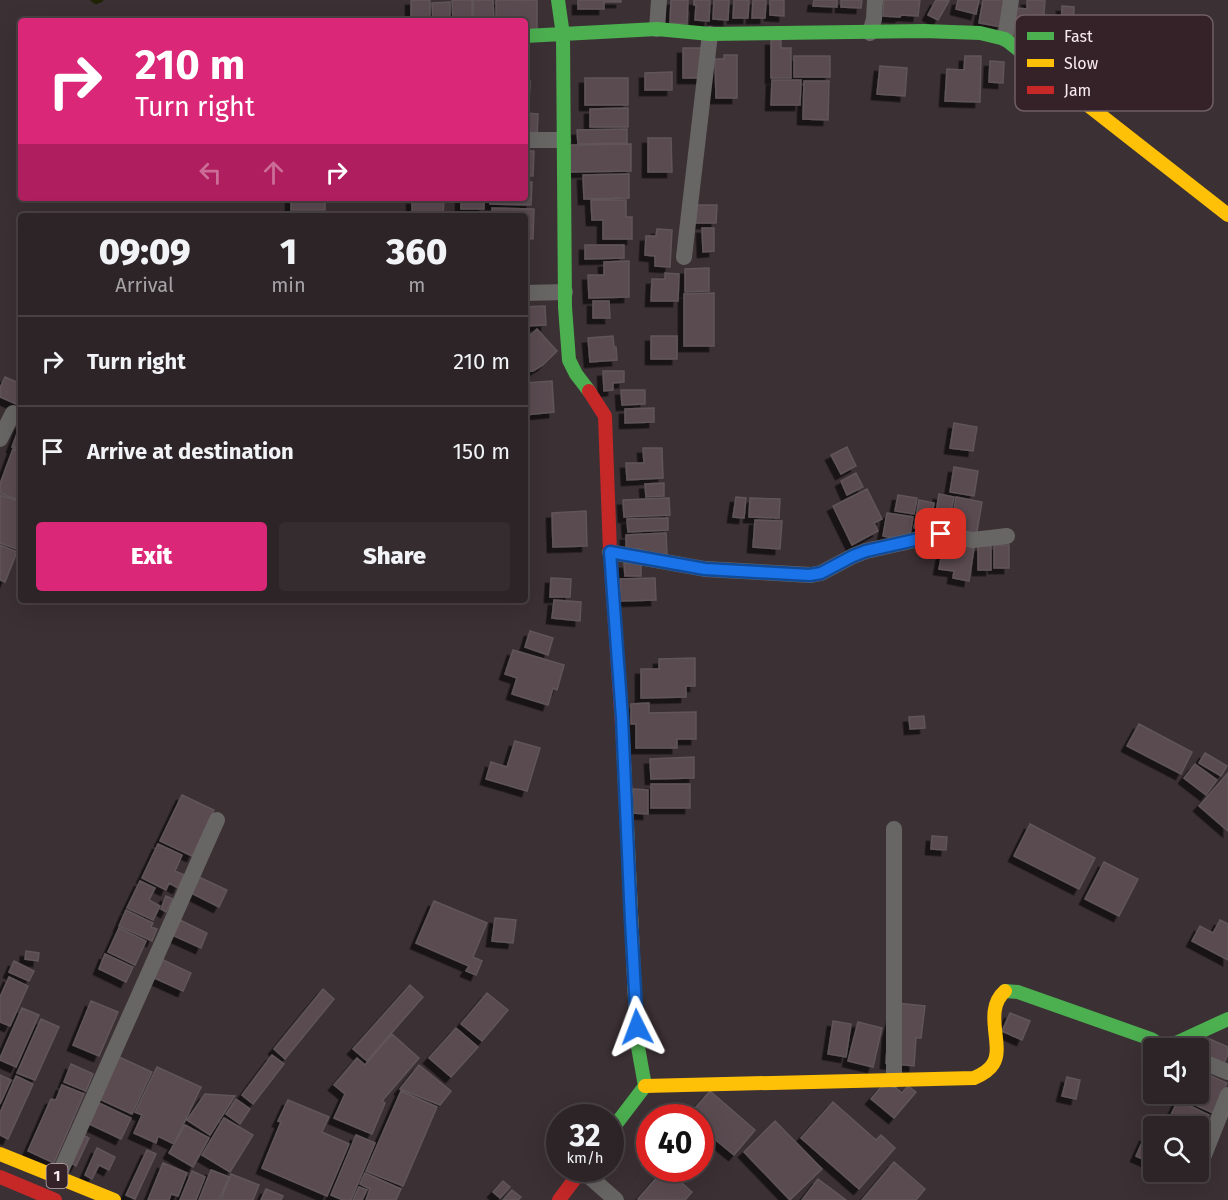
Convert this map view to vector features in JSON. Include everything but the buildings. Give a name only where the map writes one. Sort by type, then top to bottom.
[{"type":"main road","points":[[558,0],[563,35],[565,292],[569,360],[572,368],[599,404],[604,416],[638,1047],[645,1086],[624,1114]]},
{"type":"main road","points":[[528,36],[657,29],[710,34],[903,31],[980,33],[1005,39],[1015,47]]},
{"type":"main road","points":[[1097,111],[1228,214]]},
{"type":"main road","points":[[645,1086],[974,1078],[990,1070],[996,1060],[994,1020],[997,1002],[1004,991],[1018,992],[1147,1038]]},
{"type":"main road","points":[[1187,1038],[1228,1019]]},
{"type":"main road","name":"1","points":[[0,1154],[114,1200]]},
{"type":"main road","name":"1","points":[[0,1177],[55,1200]]},
{"type":"main road","points":[[559,1200],[573,1182]]},
{"type":"street","points":[[657,29],[658,0]]},
{"type":"street","points":[[870,33],[874,19],[875,0]]},
{"type":"street","points":[[1005,39],[1011,0]]},
{"type":"street","points":[[684,257],[710,34]]},
{"type":"street","points":[[528,140],[563,140]]},
{"type":"street","points":[[528,293],[565,292]]},
{"type":"street","points":[[0,439],[13,413]]},
{"type":"street","points":[[610,552],[705,569],[810,575],[821,573],[866,551],[941,534],[973,540],[1007,536]]},
{"type":"street","points":[[58,1177],[217,820]]},
{"type":"street","points":[[894,829],[894,1080]]},
{"type":"street","points":[[1209,1064],[1228,1072]]},
{"type":"street","points":[[1209,1142],[1228,1095]]},
{"type":"street","points":[[597,1182],[616,1200]]},
{"type":"waterway","points":[[93,0],[96,2],[101,0]]},
{"type":"traffic: fast","points":[[558,0],[563,35],[565,307],[569,360],[589,391]]},
{"type":"traffic: fast","points":[[528,36],[657,29],[710,34],[924,31],[980,33],[1005,39],[1015,47]]},
{"type":"traffic: fast","points":[[1005,991],[1018,992],[1151,1039],[1165,1048],[1228,1019]]},
{"type":"traffic: fast","points":[[624,1114],[645,1086],[636,1020]]},
{"type":"traffic: slow","points":[[1095,111],[1228,215]]},
{"type":"traffic: slow","points":[[623,741],[636,1020]]},
{"type":"traffic: slow","points":[[645,1086],[974,1078],[989,1069],[996,1057],[995,1008],[998,999],[1005,991]]},
{"type":"traffic: slow","points":[[0,1154],[114,1200]]},
{"type":"traffic: jam","points":[[589,391],[605,416],[610,552],[623,741]]},
{"type":"traffic: jam","points":[[0,1177],[55,1200]]},
{"type":"traffic: jam","points":[[559,1200],[572,1182]]},
{"type":"route","points":[[637,1027],[622,718],[610,552],[705,569],[810,575],[821,573],[866,551],[941,534]]}]
